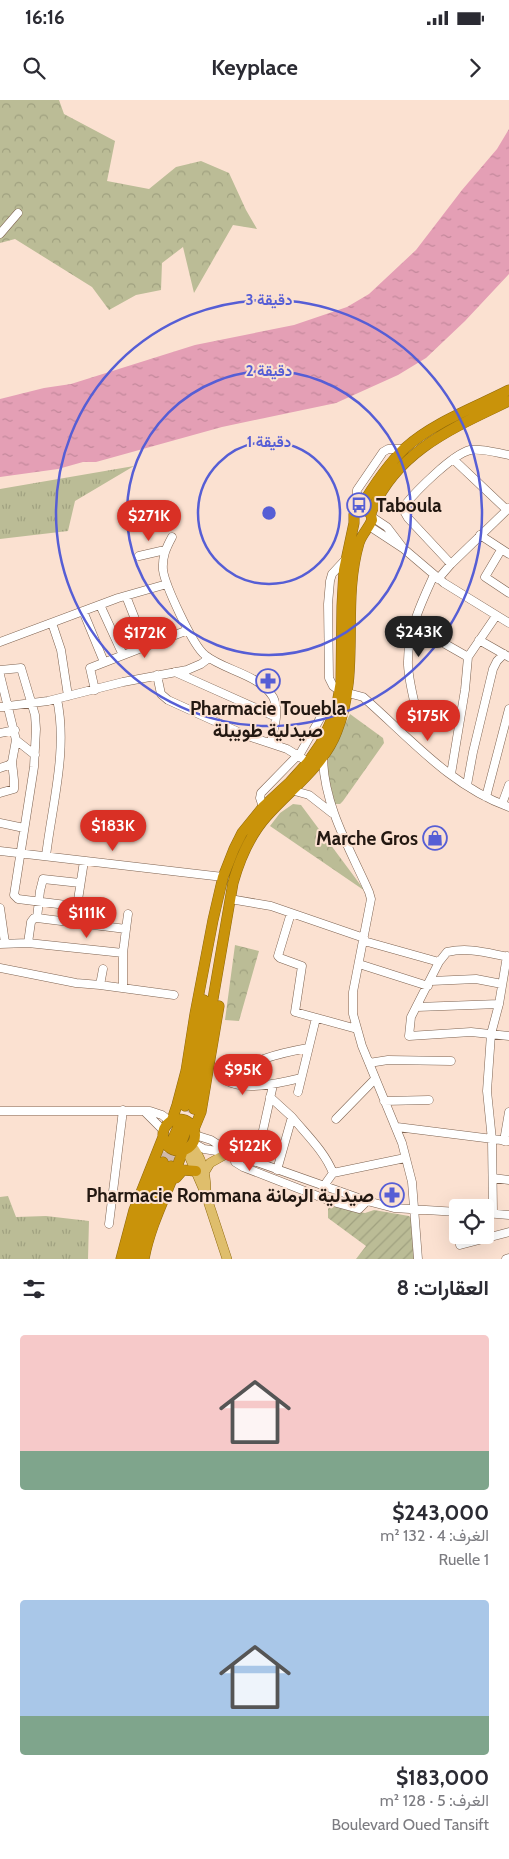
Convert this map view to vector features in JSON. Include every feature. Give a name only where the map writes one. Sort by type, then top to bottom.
[{"type":"highway","points":[[144,1259],[146,1247],[168,1189],[180,1136],[178,1106],[186,1072],[213,920],[223,877],[242,833],[263,807],[291,786],[308,762],[324,751],[336,710],[344,692],[342,606],[345,560],[354,523],[354,514],[382,473],[404,449],[433,428],[509,390]]},
{"type":"highway","points":[[213,920],[189,1108],[233,883],[240,860],[254,833],[266,816],[324,751],[342,720],[353,571],[359,542],[370,521],[377,499],[392,477],[414,454],[464,423],[509,401]]},
{"type":"highway","points":[[360,507],[365,509],[370,521]]},
{"type":"highway","points":[[354,523],[360,528],[370,521]]},
{"type":"highway","points":[[122,1259],[134,1210],[180,1136],[201,1112],[223,979],[229,903]]},
{"type":"highway","points":[[129,1259],[141,1213],[167,1164],[137,1259]]},
{"type":"highway","points":[[168,1189],[183,1170],[200,1172]]},
{"type":"main road","points":[[180,1136],[200,1172],[227,1259]]},
{"type":"main road","points":[[200,1172],[210,1163],[231,1154]]},
{"type":"street","points":[[0,234],[18,214]]},
{"type":"street","points":[[451,564],[408,518],[404,510],[407,503],[453,459],[472,450],[509,455]]},
{"type":"street","points":[[419,722],[408,666],[412,632],[421,603],[436,577],[508,509],[453,459]]},
{"type":"street","points":[[370,521],[436,577],[509,623]]},
{"type":"street","points":[[480,535],[509,554]]},
{"type":"street","points":[[172,537],[165,550],[163,572],[188,630],[200,651],[209,658],[263,686],[273,698],[276,716],[271,742]]},
{"type":"street","points":[[139,556],[165,550]]},
{"type":"street","points":[[501,550],[485,577],[509,593]]},
{"type":"street","points":[[0,642],[100,604],[167,584]]},
{"type":"street","points":[[126,596],[146,647]]},
{"type":"street","points":[[100,604],[123,655]]},
{"type":"street","points":[[82,612],[104,662]]},
{"type":"street","points":[[451,774],[465,690],[468,657],[496,616]]},
{"type":"street","points":[[52,623],[60,650],[68,696]]},
{"type":"street","points":[[96,690],[90,668],[188,630]]},
{"type":"street","points":[[412,632],[434,637],[468,657]]},
{"type":"street","points":[[479,640],[507,655]]},
{"type":"street","points":[[467,785],[473,752],[494,668],[497,661],[507,655]]},
{"type":"street","points":[[3,707],[57,699],[176,672],[194,667],[209,658]]},
{"type":"street","points":[[0,670],[21,668],[36,721],[35,755],[22,854],[14,895],[18,899],[74,906],[78,900],[84,861]]},
{"type":"street","points":[[176,672],[276,716]]},
{"type":"street","points":[[0,675],[3,707],[15,730],[16,740],[12,762],[14,789],[0,793]]},
{"type":"street","points":[[157,675],[161,694],[168,700],[245,735],[271,742],[308,762]]},
{"type":"street","points":[[344,692],[363,697],[417,748],[451,774],[486,797],[505,805],[509,785]]},
{"type":"street","points":[[46,856],[61,749],[62,727],[57,699]]},
{"type":"street","points":[[486,797],[509,709]]},
{"type":"street","points":[[263,807],[260,798],[261,793],[298,755],[322,715],[328,711],[336,710]]},
{"type":"street","points":[[0,733],[15,730]]},
{"type":"street","points":[[16,740],[35,755]]},
{"type":"street","points":[[324,751],[324,778],[332,813],[369,892],[371,903],[352,999],[353,1014],[375,1079],[397,1127],[412,1182],[418,1259]]},
{"type":"street","points":[[0,768],[10,765],[12,762]]},
{"type":"street","points":[[291,786],[309,795],[332,813]]},
{"type":"street","points":[[0,823],[24,828]]},
{"type":"street","points":[[0,851],[223,877]]},
{"type":"street","points":[[37,918],[38,902],[44,879],[80,883]]},
{"type":"street","points":[[229,903],[271,906],[364,939],[439,962]]},
{"type":"street","points":[[0,908],[3,944],[28,943],[123,953]]},
{"type":"street","points":[[291,913],[279,958],[302,966],[296,1012],[357,1029]]},
{"type":"street","points":[[123,988],[123,953],[128,914]]},
{"type":"street","points":[[28,943],[31,922],[34,918],[126,930]]},
{"type":"street","points":[[491,1199],[493,1178],[492,1140],[487,1091],[491,1034],[508,956],[463,948],[447,952],[439,962],[409,1023],[409,1036],[455,1032],[491,1034],[509,1036]]},
{"type":"street","points":[[359,964],[429,984],[476,979],[502,984]]},
{"type":"street","points":[[0,968],[76,983],[174,995]]},
{"type":"street","points":[[100,985],[103,969]]},
{"type":"street","points":[[500,995],[509,999]]},
{"type":"street","points":[[417,1007],[499,1004]]},
{"type":"street","points":[[298,1092],[316,1018]]},
{"type":"street","points":[[301,1078],[273,1085],[246,1085],[225,1080],[251,1065],[271,1057],[308,1048]]},
{"type":"street","points":[[369,1063],[388,1060],[451,1061]]},
{"type":"street","points":[[336,1119],[375,1079]]},
{"type":"street","points":[[256,1162],[273,1085]]},
{"type":"street","points":[[270,1097],[292,1117],[323,1154],[333,1173]]},
{"type":"street","points":[[384,1102],[429,1100]]},
{"type":"street","points":[[109,1224],[123,1110]]},
{"type":"street","points":[[0,1111],[150,1111],[158,1113],[180,1136],[211,1140],[231,1154],[337,1192],[394,1208],[449,1212]]},
{"type":"street","points":[[397,1127],[506,1141],[509,1112]]},
{"type":"street","points":[[278,1170],[292,1117]]},
{"type":"street","points":[[231,1154],[238,1165],[333,1202],[359,1209],[366,1201]]},
{"type":"street","points":[[323,1187],[333,1173],[405,1158]]},
{"type":"street","points":[[296,1188],[300,1178]]},
{"type":"street","points":[[493,1178],[509,1180]]},
{"type":"street","points":[[333,1202],[337,1192]]},
{"type":"street","points":[[494,1214],[509,1215]]},
{"type":"street","points":[[460,1245],[509,1232]]},
{"type":"green space","points":[[0,100],[59,100],[64,114],[115,141],[107,181],[149,189],[176,167],[201,161],[229,173],[257,229],[233,225],[194,293],[183,247],[162,263],[161,290],[136,295],[109,310],[92,287],[15,239],[0,243]]},
{"type":"green space","points":[[134,466],[75,501],[68,531],[0,539],[0,489]]},
{"type":"green space","points":[[350,714],[383,738],[384,743],[343,801],[340,804],[335,804],[327,773],[328,760]]},
{"type":"green space","points":[[293,804],[301,805],[365,891],[270,826],[280,813]]},
{"type":"green space","points":[[235,945],[259,951],[239,1021],[225,1020]]},
{"type":"green space","points":[[8,1196],[16,1217],[46,1216],[89,1221],[88,1259],[0,1259],[0,1197]]},
{"type":"green space","points":[[328,1200],[359,1212],[365,1213],[374,1210],[409,1216],[411,1218],[415,1259],[356,1259],[366,1246],[328,1218]]},
{"type":"water","points":[[509,129],[509,274],[465,321],[426,358],[398,375],[336,403],[222,427],[96,462],[83,462],[58,469],[0,477],[0,399],[44,388],[71,384],[195,345],[294,325],[347,307],[369,294],[416,250],[462,190],[497,149]]},
{"type":"tunnel","points":[[179,1125],[185,1106]]},
{"type":"tunnel","points":[[187,1128],[194,1109]]},
{"type":"tunnel","points":[[163,1162],[171,1143]]},
{"type":"tunnel","points":[[171,1166],[180,1146]]},
{"type":"place","name":"Taboula","points":[[359,505]]},
{"type":"place","name":"Pharmacie Touebla صيدلية طويبلة","points":[[268,681]]},
{"type":"place","name":"Marche Gros","points":[[435,838]]},
{"type":"place","name":"Pharmacie Rommana صيدلية الرمانة","points":[[392,1195]]}]
